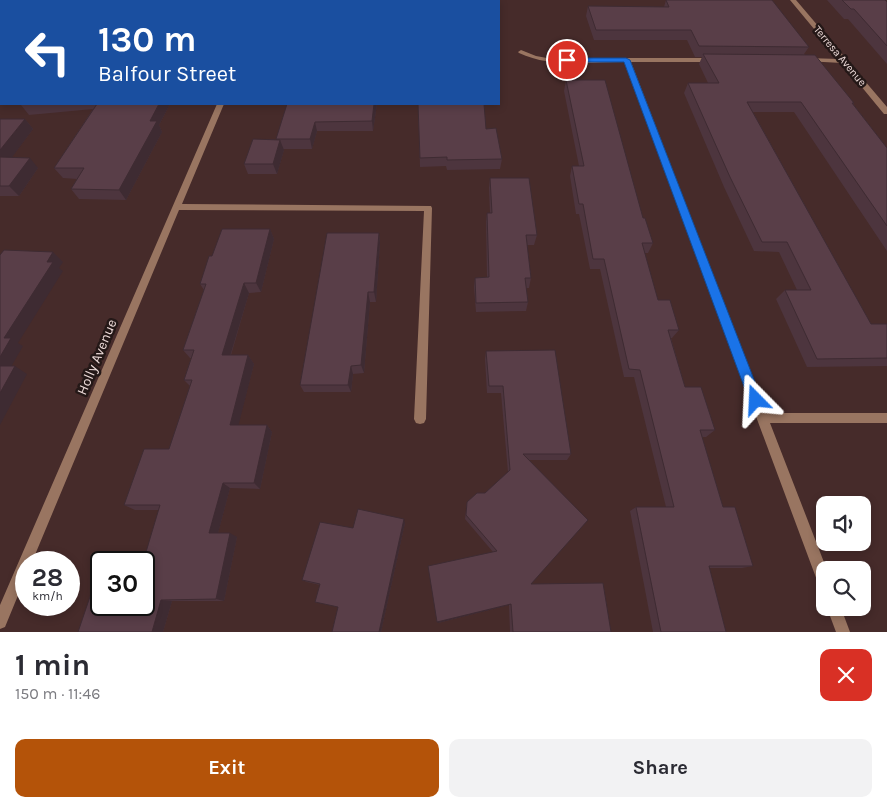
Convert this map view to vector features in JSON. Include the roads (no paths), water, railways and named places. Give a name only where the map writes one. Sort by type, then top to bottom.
[{"type":"street","name":"Terresa Avenue","points":[[793,0],[887,112]]},
{"type":"street","points":[[521,52],[534,58],[547,60],[725,60]]},
{"type":"street","points":[[626,60],[817,561]]},
{"type":"street","points":[[794,60],[844,60]]},
{"type":"street","name":"Holly Avenue","points":[[0,622],[220,105]]},
{"type":"street","points":[[177,207],[428,208],[420,420]]},
{"type":"street","points":[[762,418],[887,418]]},
{"type":"street","points":[[837,616],[844,632]]}]
